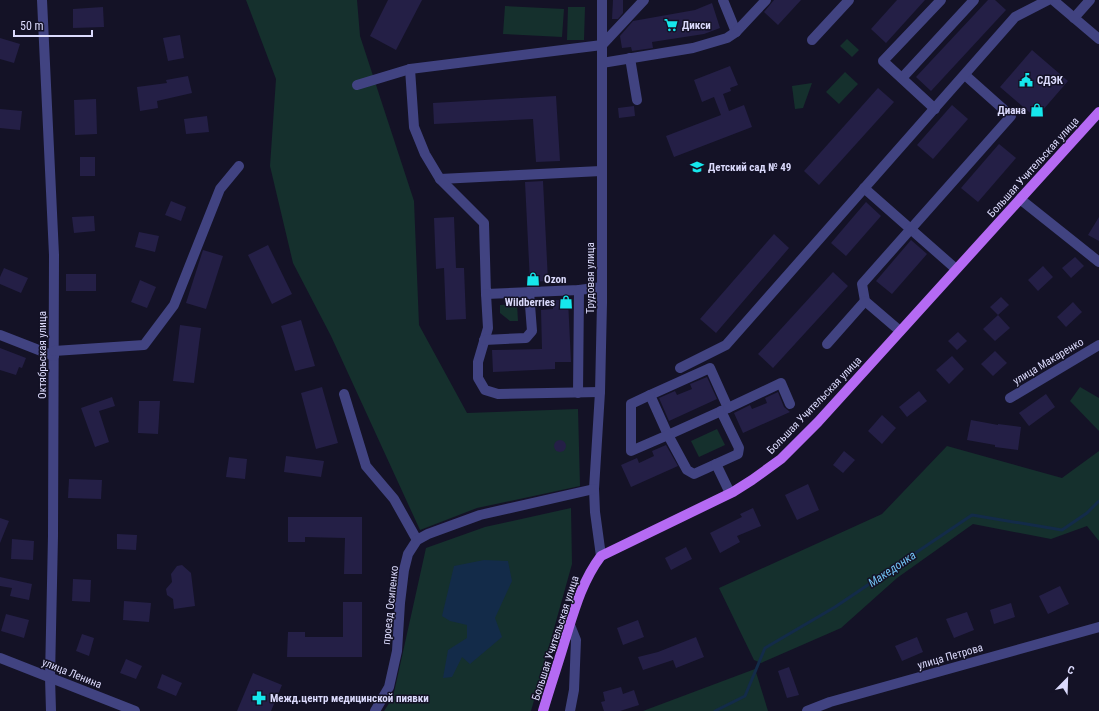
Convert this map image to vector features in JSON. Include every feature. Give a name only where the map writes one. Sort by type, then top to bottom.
[{"type":"main road","name":"Большая Учительская улица","points":[[543,711],[584,583],[601,556],[730,493],[752,480],[781,459],[818,422],[1099,112]]},
{"type":"street","name":"Октябрьская улица","points":[[42,0],[54,255],[53,536],[50,677],[51,711]]},
{"type":"street","name":"Трудовая улица","points":[[601,556],[595,512],[594,489],[600,392],[602,287],[602,0]]},
{"type":"street","points":[[357,85],[410,69],[602,45],[644,0]]},
{"type":"street","points":[[723,0],[736,32]]},
{"type":"street","points":[[602,63],[693,48],[727,38],[736,32],[766,0]]},
{"type":"street","points":[[812,40],[849,0]]},
{"type":"street","points":[[935,109],[883,61],[941,0]]},
{"type":"street","points":[[902,78],[974,0]]},
{"type":"street","points":[[680,368],[726,345],[1015,18],[1048,0]]},
{"type":"street","points":[[1053,0],[1099,39]]},
{"type":"street","points":[[1074,18],[1090,0]]},
{"type":"street","points":[[630,58],[637,100]]},
{"type":"street","points":[[410,69],[414,127],[425,154],[440,179],[484,223],[488,328],[478,362],[478,378],[485,390],[498,394],[600,392]]},
{"type":"street","points":[[900,331],[864,301],[862,284],[910,228],[1011,116],[965,75]]},
{"type":"street","points":[[0,335],[54,353],[144,345],[174,305],[220,189],[239,166]]},
{"type":"street","points":[[440,179],[601,171]]},
{"type":"street","points":[[864,188],[956,269]]},
{"type":"street","points":[[1020,199],[1099,262]]},
{"type":"street","points":[[486,294],[579,290],[602,287]]},
{"type":"street","points":[[578,393],[579,290]]},
{"type":"street","points":[[484,340],[526,338],[532,331],[529,292]]},
{"type":"street","points":[[827,344],[864,301]]},
{"type":"street","name":"улица Макаренко","points":[[1010,398],[1099,345]]},
{"type":"street","points":[[650,395],[668,435],[687,470],[694,474],[738,454],[739,448],[724,409],[710,368],[650,395],[631,404],[631,451],[668,435],[724,409],[781,384],[790,404]]},
{"type":"street","points":[[344,394],[366,466],[394,500],[416,540],[428,534],[480,515],[594,489]]},
{"type":"street","points":[[716,464],[730,493]]},
{"type":"street","name":"проезд Осипенко","points":[[375,711],[389,687],[397,650],[404,570],[408,554],[416,540]]},
{"type":"street","points":[[570,625],[576,640],[574,690],[570,711]]},
{"type":"street","name":"улица Петрова","points":[[807,711],[832,706],[1099,626]]},
{"type":"street","name":"улица Ленина","points":[[0,658],[135,711]]},
{"type":"green space","points":[[246,0],[357,0],[360,36],[414,201],[419,325],[467,413],[578,409],[580,486],[477,508],[420,530],[331,336],[293,263],[270,166],[276,79]]},
{"type":"green space","points":[[505,6],[564,9],[562,37],[503,34]]},
{"type":"green space","points":[[568,7],[585,7],[584,40],[567,40]]},
{"type":"green space","points":[[847,39],[859,50],[852,57],[840,46]]},
{"type":"green space","points":[[845,72],[858,84],[839,104],[826,92]]},
{"type":"green space","points":[[812,83],[803,108],[795,109],[792,86]]},
{"type":"green space","points":[[517,304],[518,321],[510,321],[500,313],[500,305]]},
{"type":"green space","points":[[1080,387],[1099,398],[1099,431],[1070,401]]},
{"type":"green space","points":[[717,429],[725,445],[699,457],[691,441]]},
{"type":"green space","points":[[947,446],[1062,478],[1099,451],[1099,541],[1087,526],[1051,539],[973,524],[897,578],[841,628],[761,663],[754,660],[719,588],[882,514]]},
{"type":"green space","points":[[571,508],[572,564],[531,711],[384,711],[393,697],[426,548],[485,527]]},
{"type":"green space","points":[[755,669],[768,711],[643,711]]},
{"type":"water","points":[[484,560],[508,561],[512,581],[495,618],[502,637],[470,664],[462,657],[452,677],[443,678],[448,650],[467,638],[467,625],[450,621],[442,616],[454,566]]},
{"type":"building","points":[[388,0],[422,0],[396,50],[370,36]]},
{"type":"building","points":[[613,0],[623,0],[623,13],[618,19],[612,19]]},
{"type":"building","points":[[774,0],[801,0],[778,25],[764,12]]},
{"type":"building","points":[[897,0],[925,0],[886,43],[871,29]]},
{"type":"building","points":[[988,0],[995,0],[1006,10],[931,91],[916,77]]},
{"type":"building","points":[[712,3],[720,28],[704,34],[652,42],[653,48],[632,51],[631,47],[622,48],[620,36],[633,21],[695,10]]},
{"type":"building","points":[[103,7],[104,27],[73,28],[73,9]]},
{"type":"building","points":[[180,35],[184,58],[168,61],[163,38]]},
{"type":"building","points":[[0,38],[20,44],[14,63],[0,59]]},
{"type":"building","points":[[1032,50],[1068,81],[1036,118],[1000,87]]},
{"type":"building","points":[[730,66],[738,85],[730,88],[731,91],[723,94],[729,111],[744,105],[752,127],[674,157],[666,136],[721,115],[714,97],[702,102],[694,80]]},
{"type":"building","points":[[188,76],[192,93],[157,101],[158,108],[140,111],[137,87],[167,83],[166,80]]},
{"type":"building","points":[[878,88],[894,102],[819,185],[804,171]]},
{"type":"building","points":[[556,96],[560,161],[536,162],[533,119],[434,124],[433,103]]},
{"type":"building","points":[[96,99],[97,134],[75,135],[74,100]]},
{"type":"building","points":[[952,105],[968,119],[933,159],[917,145]]},
{"type":"building","points":[[634,106],[635,116],[619,118],[618,108]]},
{"type":"building","points":[[0,109],[22,111],[20,130],[0,128]]},
{"type":"building","points":[[207,116],[209,132],[186,134],[184,119]]},
{"type":"building","points":[[999,144],[1016,158],[978,202],[961,188]]},
{"type":"building","points":[[80,157],[95,157],[95,176],[80,176]]},
{"type":"building","points":[[543,181],[548,281],[530,282],[525,182]]},
{"type":"building","points":[[171,201],[186,207],[181,221],[165,215]]},
{"type":"building","points":[[866,202],[881,216],[846,256],[831,243]]},
{"type":"building","points":[[94,216],[95,231],[74,233],[72,217]]},
{"type":"building","points":[[454,217],[456,268],[464,268],[466,319],[446,320],[444,268],[436,269],[434,218]]},
{"type":"building","points":[[1099,217],[1099,241],[1088,235]]},
{"type":"building","points":[[139,232],[159,236],[155,252],[135,247]]},
{"type":"building","points":[[774,234],[789,248],[716,333],[700,319]]},
{"type":"building","points":[[911,240],[927,254],[892,294],[876,281]]},
{"type":"building","points":[[268,245],[292,294],[272,304],[248,255]]},
{"type":"building","points":[[203,250],[223,256],[206,309],[186,303]]},
{"type":"building","points":[[1075,257],[1084,266],[1071,278],[1062,268]]},
{"type":"building","points":[[1043,266],[1053,277],[1038,291],[1028,280]]},
{"type":"building","points":[[4,268],[28,278],[21,293],[0,284],[0,277]]},
{"type":"building","points":[[833,272],[848,286],[773,368],[758,354]]},
{"type":"building","points":[[66,274],[96,274],[96,291],[66,291]]},
{"type":"building","points":[[140,280],[156,287],[147,308],[131,302]]},
{"type":"building","points":[[1001,297],[1009,305],[998,315],[990,307]]},
{"type":"building","points":[[552,300],[568,300],[571,362],[555,362],[555,369],[493,372],[492,350],[542,349],[541,310],[553,309]]},
{"type":"building","points":[[1073,302],[1082,312],[1066,327],[1057,317]]},
{"type":"building","points":[[998,315],[1010,328],[995,341],[983,329]]},
{"type":"building","points":[[301,320],[315,366],[295,371],[281,326]]},
{"type":"building","points":[[180,325],[201,328],[194,383],[173,381]]},
{"type":"building","points":[[958,332],[967,341],[957,350],[948,341]]},
{"type":"building","points":[[0,348],[26,358],[22,368],[19,367],[16,375],[0,370]]},
{"type":"building","points":[[995,351],[1007,363],[993,376],[981,364]]},
{"type":"building","points":[[952,356],[964,369],[949,384],[936,370]]},
{"type":"building","points":[[707,377],[717,399],[669,421],[659,398],[675,391],[677,395],[692,389],[690,384]]},
{"type":"building","points":[[322,387],[338,443],[316,449],[301,393]]},
{"type":"building","points":[[919,391],[927,401],[907,417],[899,407]]},
{"type":"building","points":[[778,392],[784,407],[790,412],[743,433],[734,413],[750,405],[752,409],[767,403],[765,398]]},
{"type":"building","points":[[1046,394],[1055,407],[1029,426],[1019,413]]},
{"type":"building","points":[[112,397],[115,406],[99,411],[109,442],[95,447],[81,408]]},
{"type":"building","points":[[139,401],[160,401],[158,434],[138,433]]},
{"type":"building","points":[[882,415],[896,428],[882,444],[868,431]]},
{"type":"building","points":[[971,420],[998,425],[1021,427],[1018,450],[995,447],[995,445],[967,440]]},
{"type":"building","points":[[558,440],[562,440],[566,446],[562,452],[558,452],[554,448],[554,444]]},
{"type":"building","points":[[666,445],[678,466],[631,487],[621,465],[637,458],[639,463],[654,456],[652,451]]},
{"type":"building","points":[[844,451],[855,460],[843,473],[833,465]]},
{"type":"building","points":[[286,456],[324,461],[321,477],[284,472]]},
{"type":"building","points":[[229,457],[247,459],[245,479],[226,477]]},
{"type":"building","points":[[69,479],[102,480],[101,499],[68,498]]},
{"type":"building","points":[[808,484],[819,510],[797,520],[785,495]]},
{"type":"building","points":[[753,508],[761,526],[737,536],[740,542],[720,553],[710,533],[742,517],[740,514]]},
{"type":"building","points":[[288,517],[362,517],[362,574],[344,574],[345,538],[305,537],[305,542],[288,542]]},
{"type":"building","points":[[0,518],[9,521],[0,543]]},
{"type":"building","points":[[117,534],[137,535],[136,550],[117,549]]},
{"type":"building","points":[[12,539],[34,541],[33,560],[11,559]]},
{"type":"building","points":[[686,547],[692,559],[671,570],[665,558]]},
{"type":"building","points":[[182,565],[191,573],[195,606],[174,609],[173,599],[167,595],[166,589],[172,582],[171,574],[177,566]]},
{"type":"building","points":[[0,577],[32,584],[29,600],[10,596],[12,588],[0,586]]},
{"type":"building","points":[[73,579],[91,580],[90,602],[72,601]]},
{"type":"building","points":[[1060,586],[1069,604],[1048,614],[1039,596]]},
{"type":"building","points":[[124,601],[151,603],[149,622],[123,620]]},
{"type":"building","points":[[343,602],[362,602],[362,657],[287,657],[288,632],[305,632],[305,637],[343,637]]},
{"type":"building","points":[[1011,603],[1015,617],[994,624],[990,610]]},
{"type":"building","points":[[967,612],[974,630],[954,638],[946,619]]},
{"type":"building","points":[[6,614],[29,620],[24,638],[1,631]]},
{"type":"building","points":[[638,620],[644,637],[623,645],[617,628]]},
{"type":"building","points":[[82,634],[94,638],[89,656],[76,651]]},
{"type":"building","points":[[696,637],[704,657],[676,668],[673,660],[643,670],[638,657],[658,652]]},
{"type":"building","points":[[917,637],[923,652],[902,661],[895,646]]},
{"type":"building","points":[[126,659],[142,666],[136,679],[120,673]]},
{"type":"building","points":[[789,667],[799,695],[787,698],[778,671]]},
{"type":"building","name":"Межд.центр медицинской пиявки","points":[[253,673],[282,685],[271,711],[237,711]]},
{"type":"building","points":[[162,674],[182,683],[176,696],[157,688]]},
{"type":"building","points":[[621,687],[623,694],[634,690],[639,705],[620,711],[604,711],[601,702],[605,701],[603,692]]},
{"type":"waterway","name":"Македонка","points":[[715,711],[745,696],[765,648],[835,607],[972,515],[1062,530],[1087,513],[1099,501]]},
{"type":"place","name":"Дикси","points":[[671,25]]},
{"type":"place","name":"СДЭК","points":[[1026,80]]},
{"type":"place","name":"Диана","points":[[1037,110]]},
{"type":"place","name":"Детский сад № 49","points":[[697,167]]},
{"type":"place","name":"Ozon","points":[[533,279]]},
{"type":"place","name":"Wildberries","points":[[566,302]]},
{"type":"place","name":"Межд.центр медицинской пиявки","points":[[259,698]]}]
